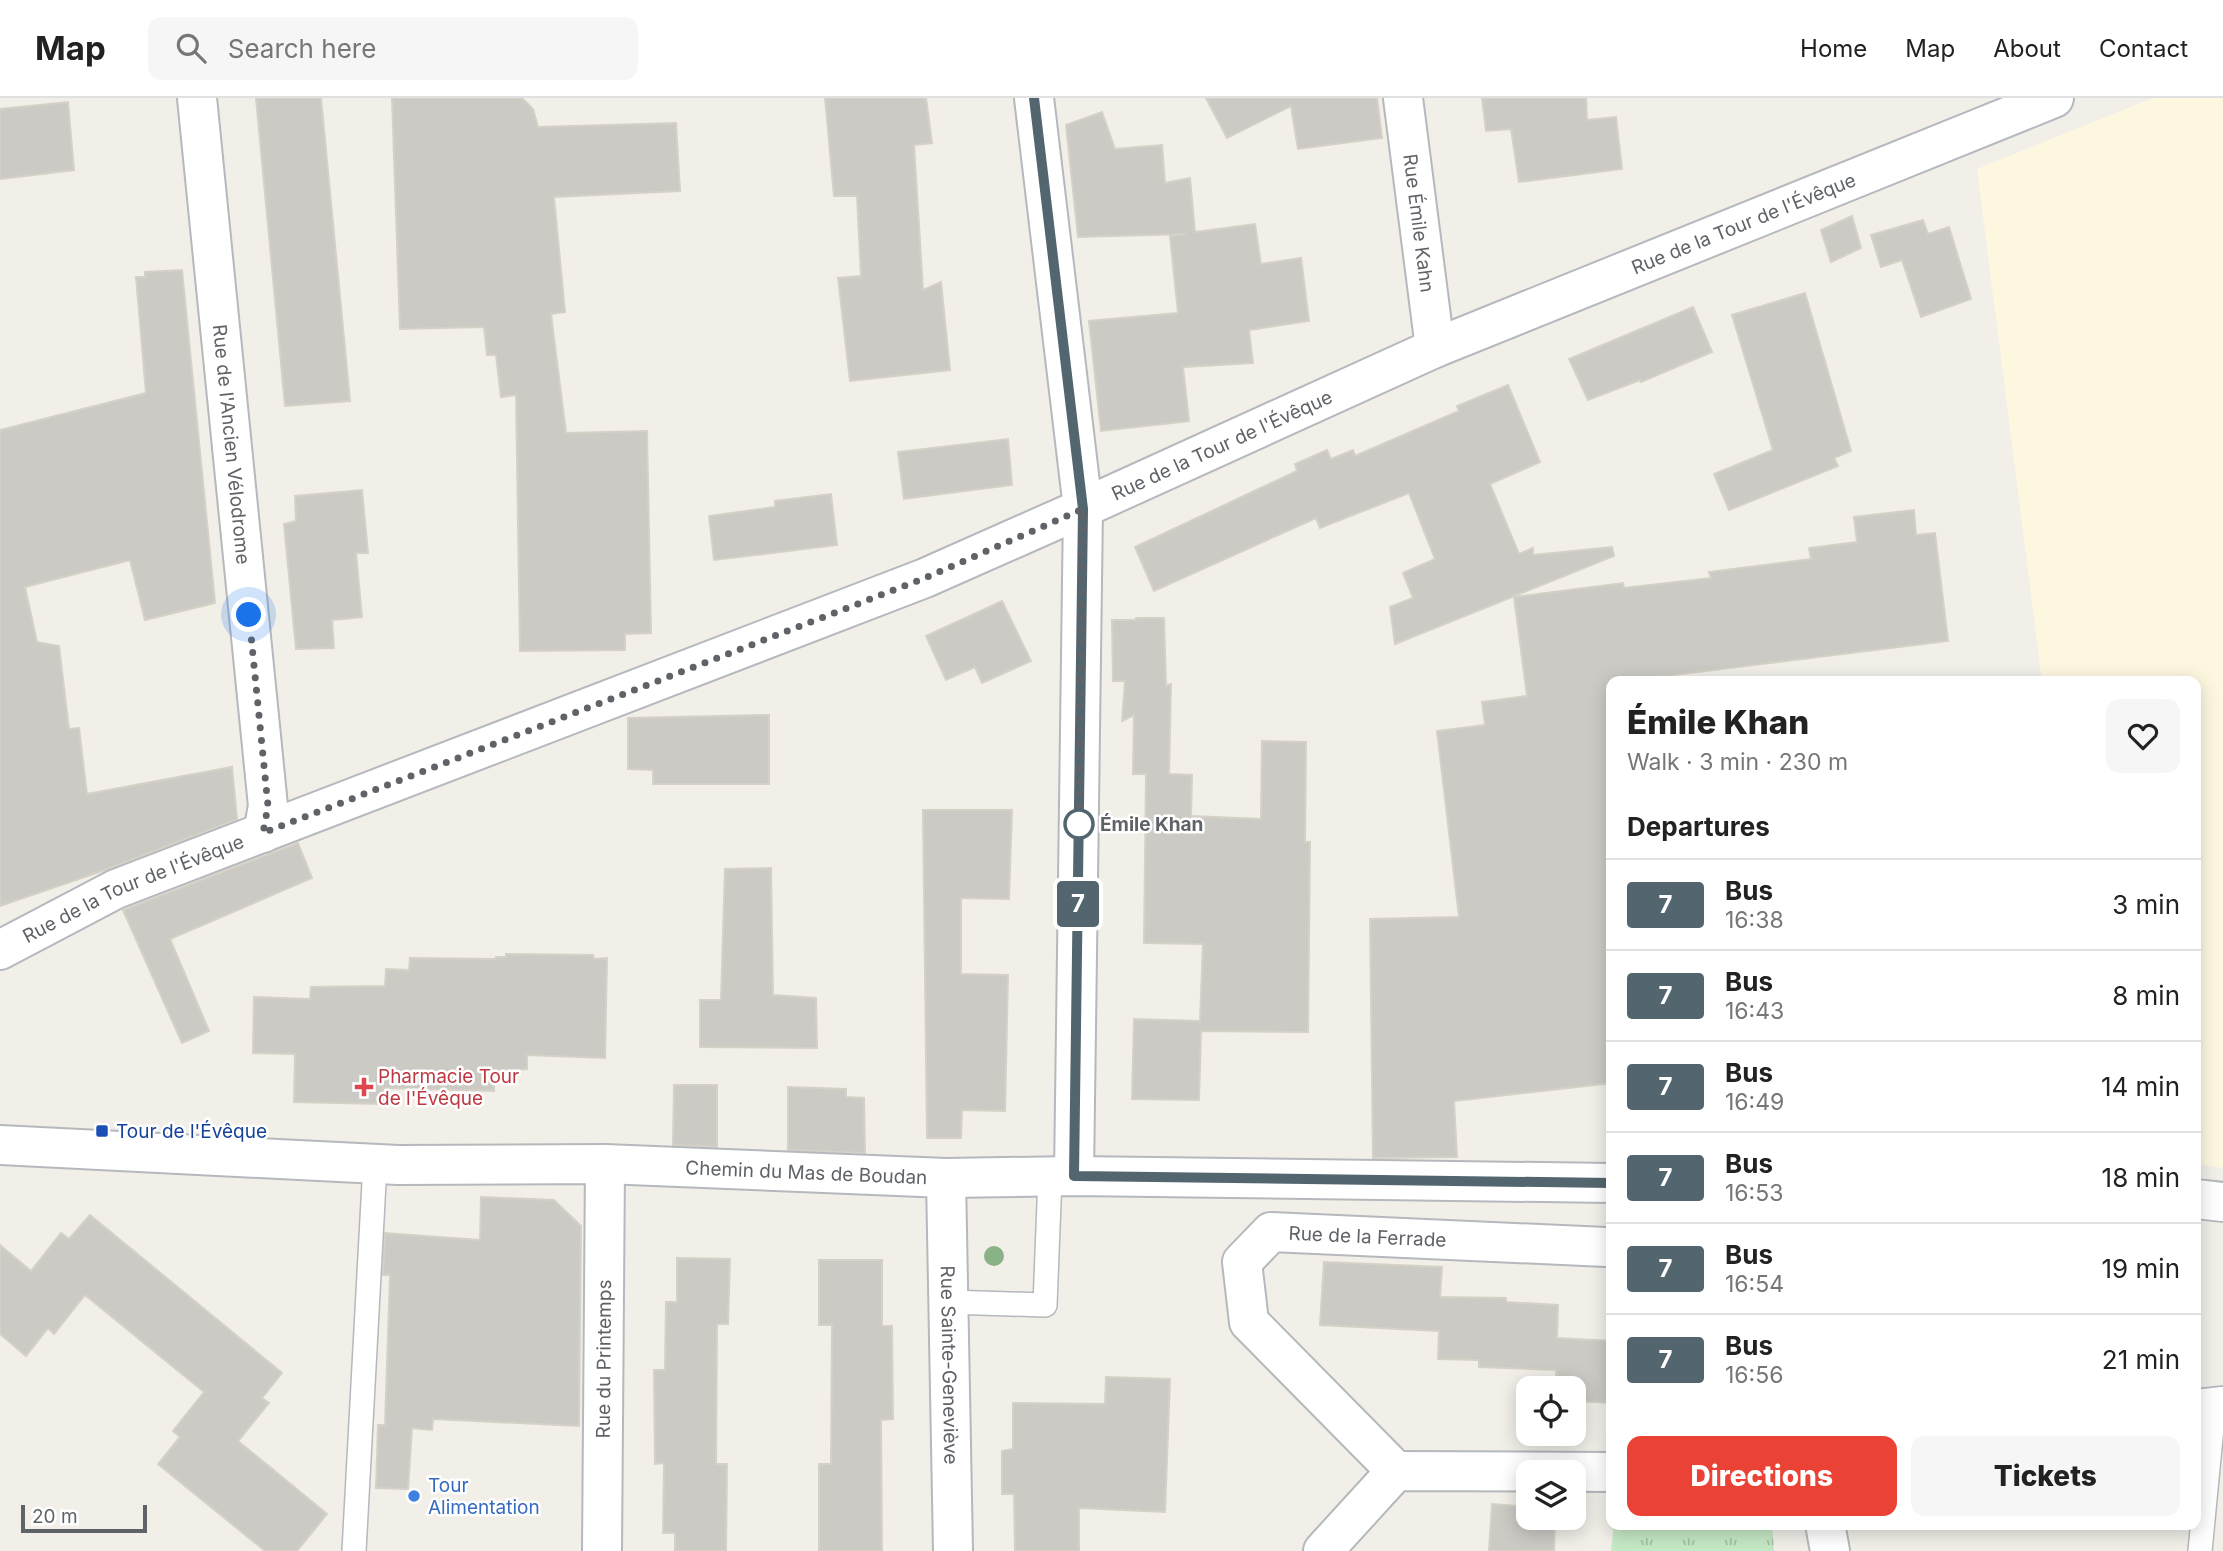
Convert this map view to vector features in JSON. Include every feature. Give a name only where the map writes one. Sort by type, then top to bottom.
[{"type":"street","name":"Rue de l'Ancien Vélodrome","points":[[197,98],[268,806],[263,833]]},
{"type":"street","points":[[1034,98],[1083,509],[1062,1176]]},
{"type":"street","name":"Rue Émile Kahn","points":[[1403,98],[1435,348]]},
{"type":"street","name":"Rue de la Tour de l'Évêque","points":[[0,950],[116,889],[925,578],[1435,348],[2003,109],[2054,98]]},
{"type":"street","name":"Chemin du Mas de Boudan","points":[[0,1144],[375,1164],[605,1164],[946,1178],[1062,1176],[1606,1182]]},
{"type":"street","name":"Rue du Printemps","points":[[602,1551],[605,1164]]},
{"type":"street","name":"Rue Sainte-Geneviève","points":[[946,1178],[953,1551]]},
{"type":"street","points":[[2201,1200],[2223,1202]]},
{"type":"street","name":"Rue de la Ferrade","points":[[1396,1471],[1249,1322],[1242,1262],[1271,1232],[1606,1247]]},
{"type":"street","points":[[1323,1551],[1396,1471],[1606,1472]]},
{"type":"street","points":[[1826,1530],[1830,1551]]},
{"type":"lane","points":[[354,1551],[375,1164]]},
{"type":"lane","points":[[948,1302],[1045,1305],[1062,1176]]},
{"type":"lane","points":[[2200,1551],[2211,1407]]},
{"type":"shaded area","points":[[2153,98],[2223,98],[2223,1168],[2201,1165],[2201,676],[2041,676],[1977,169]]},
{"type":"green space","points":[[1613,1530],[1772,1530],[1774,1551],[1611,1551]]},
{"type":"building","points":[[256,98],[321,98],[350,401],[285,406]]},
{"type":"building","points":[[392,98],[522,98],[533,109],[538,127],[676,123],[680,191],[554,197],[565,312],[551,314],[566,433],[647,431],[651,633],[625,634],[625,650],[520,651],[516,395],[501,397],[496,355],[487,355],[484,327],[400,329]]},
{"type":"building","points":[[825,98],[926,98],[932,143],[914,145],[923,290],[941,282],[950,370],[850,381],[838,278],[861,276],[857,196],[834,196]]},
{"type":"building","points":[[1206,98],[1377,98],[1382,138],[1298,149],[1291,106],[1227,138]]},
{"type":"building","points":[[1482,98],[1586,98],[1587,120],[1616,117],[1622,169],[1519,182],[1511,129],[1486,131]]},
{"type":"building","points":[[68,102],[74,170],[0,179],[0,109]]},
{"type":"building","points":[[1102,112],[1115,149],[1162,145],[1165,183],[1190,178],[1195,232],[1255,224],[1261,264],[1301,258],[1309,321],[1249,330],[1253,363],[1183,367],[1189,421],[1101,431],[1089,321],[1178,313],[1170,236],[1186,234],[1078,237],[1066,125]]},
{"type":"building","points":[[1852,216],[1861,248],[1831,262],[1821,230]]},
{"type":"building","points":[[1923,220],[1928,234],[1949,227],[1971,299],[1921,317],[1902,260],[1881,267],[1871,235]]},
{"type":"building","points":[[182,270],[215,603],[145,620],[130,560],[25,587],[37,642],[59,646],[69,729],[79,728],[87,794],[232,767],[237,819],[105,870],[0,906],[0,430],[146,393],[136,277],[145,277],[145,272]]},
{"type":"building","points":[[1805,293],[1851,451],[1834,458],[1838,466],[1729,510],[1714,474],[1773,450],[1732,315]]},
{"type":"building","points":[[1693,307],[1712,352],[1641,382],[1640,380],[1588,400],[1569,359]]},
{"type":"building","points":[[1508,385],[1540,462],[1490,484],[1519,554],[1533,548],[1533,555],[1612,547],[1614,556],[1395,644],[1390,607],[1413,598],[1403,573],[1435,559],[1409,493],[1320,528],[1316,518],[1154,591],[1135,547],[1297,471],[1295,464],[1327,450],[1331,459],[1353,450],[1355,456],[1459,411],[1457,406]]},
{"type":"building","points":[[1008,439],[1012,485],[904,499],[898,452]]},
{"type":"building","points":[[362,490],[368,553],[356,553],[362,617],[332,620],[334,648],[296,649],[284,524],[296,521],[295,496]]},
{"type":"building","points":[[831,494],[837,545],[714,560],[709,516],[775,507],[775,501]]},
{"type":"building","points":[[1914,510],[1916,535],[1935,533],[1948,641],[1665,676],[1606,676],[1606,1084],[1454,1101],[1457,1157],[1373,1158],[1370,919],[1459,917],[1437,731],[1485,725],[1482,702],[1527,696],[1514,597],[1623,583],[1624,588],[1711,578],[1709,572],[1811,559],[1809,548],[1857,542],[1854,517]]},
{"type":"building","points":[[1002,601],[1031,661],[982,683],[975,667],[946,680],[926,636]]},
{"type":"building","points":[[1164,618],[1166,686],[1171,684],[1169,774],[1192,775],[1191,816],[1261,819],[1262,741],[1306,742],[1305,842],[1310,842],[1308,1032],[1201,1031],[1199,1100],[1132,1099],[1134,1019],[1200,1021],[1203,944],[1144,943],[1146,774],[1133,774],[1134,715],[1122,721],[1125,681],[1113,681],[1112,620]]},
{"type":"building","points":[[769,715],[769,784],[653,784],[653,770],[628,769],[628,718]]},
{"type":"building","points":[[923,810],[1012,810],[1009,899],[961,898],[961,974],[1008,975],[1005,1111],[962,1110],[961,1138],[927,1138]]},
{"type":"building","points":[[298,843],[312,878],[170,939],[209,1031],[182,1043],[123,910]]},
{"type":"building","points":[[771,868],[773,995],[816,998],[817,1048],[700,1047],[700,1000],[721,1000],[725,869]]},
{"type":"building","points":[[506,954],[593,955],[594,959],[607,958],[605,1058],[527,1055],[527,1069],[494,1071],[494,1091],[383,1088],[383,1104],[294,1102],[295,1054],[253,1053],[254,997],[310,999],[311,987],[385,986],[386,969],[409,970],[410,958],[496,959],[506,957]]},
{"type":"building","points":[[674,1085],[717,1085],[717,1147],[673,1145]]},
{"type":"building","points":[[788,1087],[846,1089],[846,1097],[864,1098],[865,1153],[788,1150]]},
{"type":"building","points":[[481,1197],[554,1200],[581,1226],[579,1426],[433,1419],[432,1430],[412,1428],[408,1489],[376,1488],[378,1425],[385,1425],[390,1275],[383,1275],[385,1233],[480,1240]]},
{"type":"building","points":[[90,1215],[282,1373],[262,1398],[269,1403],[238,1441],[327,1514],[297,1551],[265,1551],[158,1464],[180,1437],[173,1431],[204,1392],[85,1295],[54,1334],[48,1328],[26,1356],[0,1334],[0,1245],[31,1271],[61,1233],[69,1239]]},
{"type":"building","points":[[677,1258],[730,1259],[728,1324],[717,1324],[716,1464],[727,1464],[726,1551],[675,1551],[675,1533],[663,1533],[664,1463],[655,1464],[654,1370],[665,1370],[666,1302],[677,1302]]},
{"type":"building","points":[[819,1260],[882,1260],[882,1326],[892,1326],[893,1419],[881,1420],[882,1551],[819,1551],[819,1464],[831,1464],[832,1325],[819,1325]]},
{"type":"building","points":[[1324,1262],[1442,1267],[1440,1297],[1506,1298],[1506,1302],[1558,1305],[1557,1338],[1606,1341],[1606,1403],[1586,1402],[1586,1376],[1556,1376],[1556,1370],[1479,1367],[1479,1360],[1438,1359],[1439,1331],[1320,1325]]},
{"type":"building","points":[[1106,1377],[1170,1379],[1165,1512],[1079,1508],[1079,1551],[1015,1551],[1014,1494],[1002,1494],[1002,1451],[1013,1449],[1013,1403],[1105,1404]]},
{"type":"building","points":[[1492,1504],[1516,1506],[1516,1530],[1555,1530],[1554,1551],[1489,1551]]},
{"type":"bus line","name":"7","points":[[1034,98],[1083,509],[1074,1176],[1606,1183]]},
{"type":"place","name":"Émile Khan","points":[[1079,824]]},
{"type":"place","name":"Pharmacie Tour de l'Évêque","points":[[364,1087]]},
{"type":"place","name":"Tour de l'Évêque","points":[[102,1131]]},
{"type":"place","name":"Tour Alimentation","points":[[414,1496]]},
{"type":"route","points":[[249,615],[268,806],[263,833],[925,578],[1083,509],[1079,829],[1079,824]]}]
